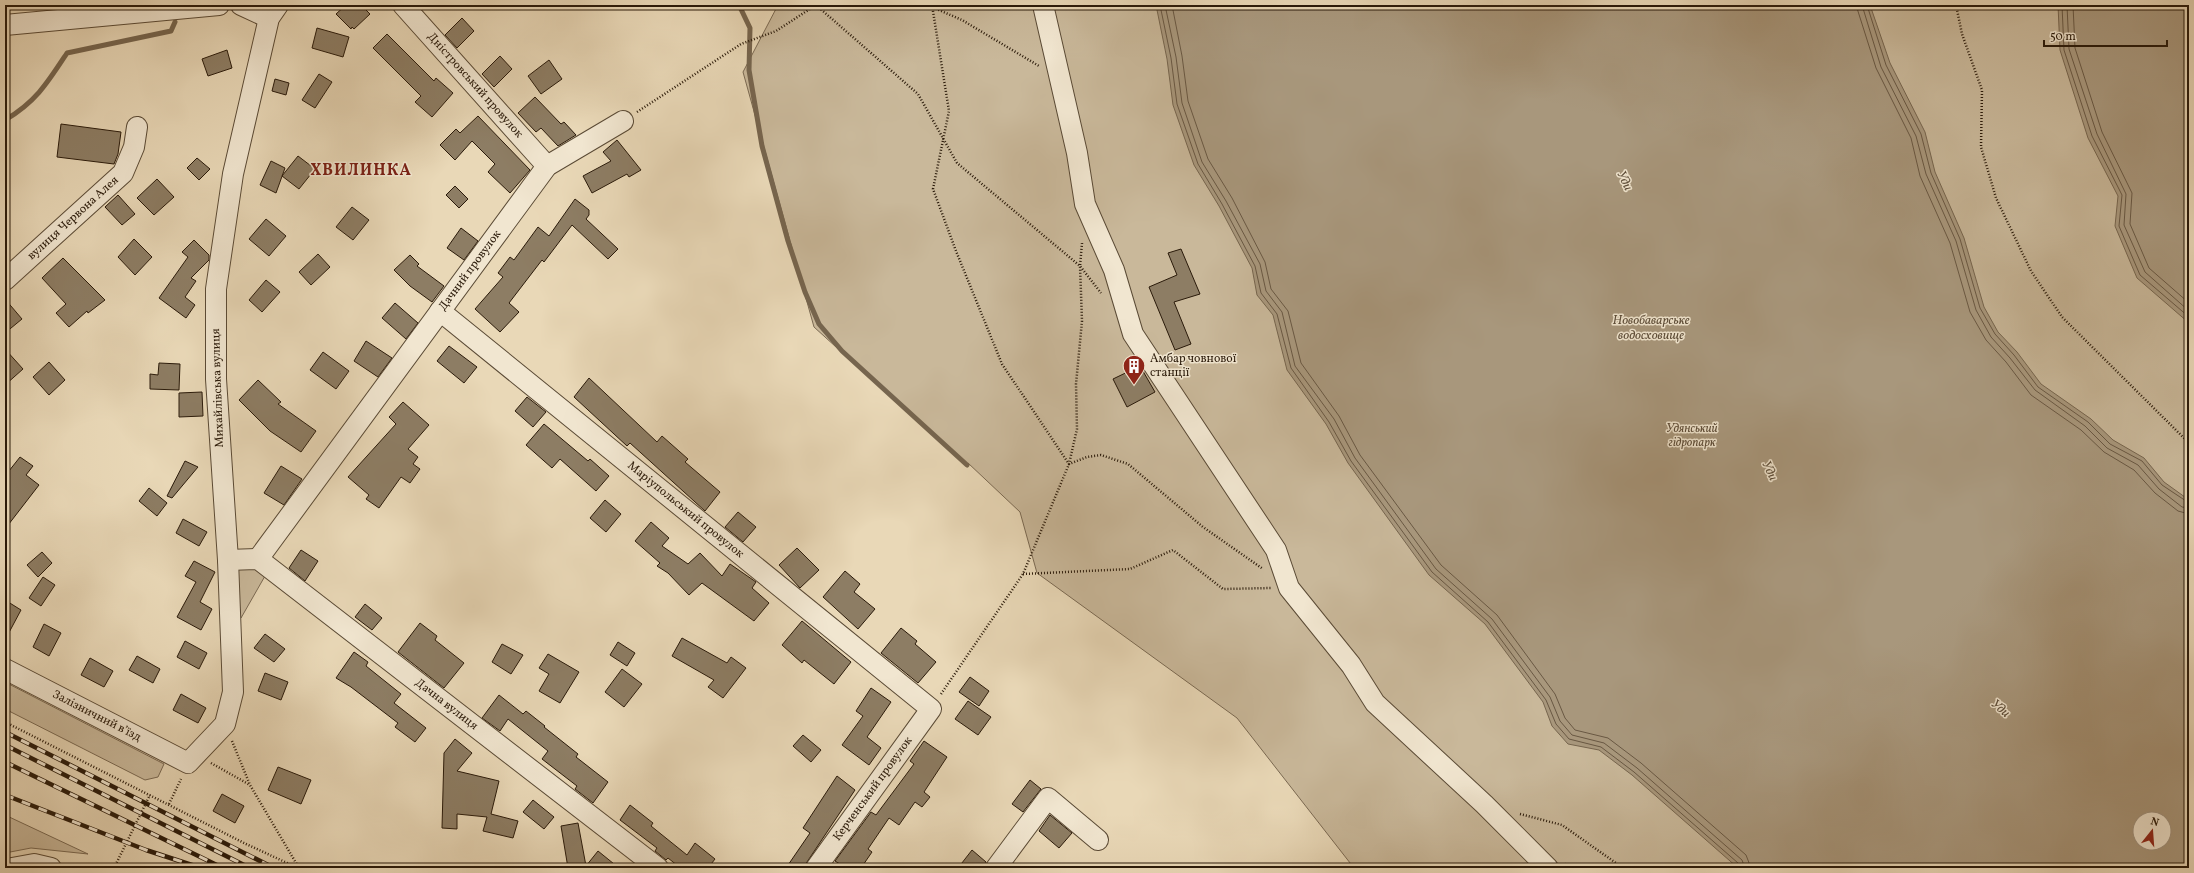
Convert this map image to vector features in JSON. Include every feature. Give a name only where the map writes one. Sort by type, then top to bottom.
[{"type":"street","points":[[5,26],[218,5]]},
{"type":"street","points":[[241,5],[273,11]]},
{"type":"street","name":"Дністровський провулок","points":[[403,5],[548,166]]},
{"type":"street","points":[[1043,5],[1077,153],[1085,204],[1114,270],[1133,334],[1276,550],[1289,588],[1351,665],[1375,703],[1484,804],[1548,868]]},
{"type":"street","name":"Михайлівська вулиця","points":[[188,763],[225,724],[233,692],[228,560],[216,379],[216,289],[233,174],[273,11]]},
{"type":"street","name":"Дачний провулок","points":[[258,559],[548,166],[623,121]]},
{"type":"street","name":"вулиця Червона Алея","points":[[5,280],[123,173],[134,147],[137,127]]},
{"type":"street","name":"Маріупольський провулок","points":[[440,311],[931,709]]},
{"type":"street","points":[[228,560],[258,559]]},
{"type":"street","name":"Дачна вулиця","points":[[258,559],[658,868]]},
{"type":"street","name":"Залізничний в’їзд","points":[[5,669],[188,763]]},
{"type":"street","name":"Керченський провулок","points":[[816,868],[931,709]]},
{"type":"street","points":[[996,868],[1048,798],[1098,840]]},
{"type":"street","points":[[12,868],[34,864],[51,868]]},
{"type":"path","points":[[623,121],[741,44],[776,31],[816,5],[918,94],[957,163],[1080,266]]},
{"type":"path","points":[[896,5],[932,6],[962,20],[1033,61],[1062,86]]},
{"type":"path","points":[[1956,5],[1962,34],[1982,90],[1981,147],[1996,198],[2030,271],[2062,317],[2189,443]]},
{"type":"path","points":[[932,6],[949,111],[933,189],[956,251],[1002,364],[1069,464]]},
{"type":"path","points":[[931,709],[1022,574],[1069,464],[1077,429],[1076,384],[1082,321],[1080,266],[1083,235]]},
{"type":"path","points":[[1069,464],[1087,457],[1101,455],[1128,464],[1203,527],[1265,570]]},
{"type":"path","points":[[1022,574],[1130,569],[1173,550],[1222,589],[1289,588]]},
{"type":"path","points":[[5,722],[246,844],[298,868]]},
{"type":"path","points":[[225,724],[250,785],[298,868]]},
{"type":"path","points":[[114,868],[150,795]]},
{"type":"path","points":[[1513,812],[1562,825],[1623,868]]},
{"type":"green space","name":"Удянський гідропарк","points":[[778,5],[2189,5],[2189,868],[1354,868],[1237,718],[1037,573],[1020,512],[968,463],[966,465],[814,327],[743,72]]},
{"type":"green space","points":[[249,564],[265,576],[241,618],[235,580],[239,569]]},
{"type":"green space","points":[[5,682],[164,764],[158,777],[145,780],[5,709]]},
{"type":"green space","points":[[5,815],[88,854],[31,848],[5,853]]},
{"type":"water","name":"Новобаварське водосховище","points":[[1156,5],[1870,5],[1890,63],[1925,132],[1935,172],[1964,238],[1984,307],[1998,332],[2017,352],[2041,384],[2091,419],[2113,440],[2144,458],[2164,482],[2189,500],[2189,868],[1738,868],[1632,775],[1599,750],[1568,744],[1552,726],[1543,702],[1485,624],[1429,575],[1348,463],[1326,424],[1287,370],[1273,315],[1257,295],[1252,268],[1219,206],[1194,165],[1173,105],[1167,59]]},
{"type":"water","points":[[2058,5],[2189,5],[2189,323],[2137,278],[2115,226],[2118,196],[2088,138],[2060,50]]},
{"type":"building","points":[[346,5],[361,5],[370,14],[354,29],[352,27],[351,29],[336,14]]},
{"type":"building","points":[[462,18],[474,31],[457,48],[445,35]]},
{"type":"building","points":[[317,28],[349,37],[343,57],[312,48]]},
{"type":"building","points":[[387,34],[434,81],[436,78],[453,93],[432,117],[415,102],[421,96],[373,48]]},
{"type":"building","points":[[227,50],[232,68],[208,76],[202,59]]},
{"type":"building","points":[[500,56],[512,69],[494,87],[482,74]]},
{"type":"building","points":[[549,60],[562,79],[541,94],[528,76]]},
{"type":"building","points":[[319,74],[332,82],[315,108],[302,100]]},
{"type":"building","points":[[275,79],[289,83],[286,95],[272,91]]},
{"type":"building","points":[[535,97],[561,124],[564,122],[576,135],[558,146],[541,128],[536,132],[518,113]]},
{"type":"building","points":[[478,116],[530,170],[510,193],[488,172],[495,164],[472,141],[455,160],[440,145],[456,129],[460,133]]},
{"type":"building","points":[[61,124],[121,132],[118,154],[114,164],[57,157]]},
{"type":"building","points":[[617,140],[641,170],[629,177],[627,174],[592,193],[583,176],[611,161],[603,152]]},
{"type":"building","points":[[298,156],[315,169],[299,189],[282,176]]},
{"type":"building","points":[[197,158],[210,169],[199,180],[187,168]]},
{"type":"building","points":[[271,161],[285,168],[276,193],[260,185]]},
{"type":"building","points":[[157,179],[174,197],[154,215],[137,198]]},
{"type":"building","points":[[455,186],[468,199],[459,208],[446,195]]},
{"type":"building","points":[[118,195],[135,214],[122,225],[105,207]]},
{"type":"building","points":[[575,199],[589,210],[589,215],[586,219],[618,249],[608,259],[572,225],[544,262],[542,260],[509,303],[519,312],[500,332],[475,309],[503,277],[498,273],[510,257],[514,260],[538,227],[549,236]]},
{"type":"building","points":[[352,207],[369,220],[353,240],[336,227]]},
{"type":"building","points":[[266,219],[286,236],[269,256],[249,239]]},
{"type":"building","points":[[461,228],[478,241],[464,260],[447,248]]},
{"type":"building","points":[[134,239],[152,257],[135,275],[118,257]]},
{"type":"building","points":[[194,240],[209,255],[209,260],[191,278],[196,281],[185,297],[195,305],[186,318],[159,298],[188,257],[182,252]]},
{"type":"building","points":[[1181,249],[1200,294],[1174,302],[1191,344],[1175,350],[1149,287],[1177,275],[1168,253]]},
{"type":"building","points":[[318,254],[330,267],[311,285],[299,272]]},
{"type":"building","points":[[410,255],[419,264],[417,266],[444,286],[432,302],[410,286],[394,270]]},
{"type":"building","points":[[63,258],[105,300],[88,313],[87,311],[69,327],[56,313],[66,304],[42,278]]},
{"type":"building","points":[[266,280],[280,292],[262,312],[249,300]]},
{"type":"building","points":[[5,299],[22,319],[5,333]]},
{"type":"building","points":[[395,303],[418,323],[406,339],[382,318]]},
{"type":"building","points":[[366,341],[392,358],[378,377],[354,361]]},
{"type":"building","points":[[449,346],[477,367],[464,383],[437,361]]},
{"type":"building","points":[[5,349],[23,369],[5,385]]},
{"type":"building","points":[[323,352],[349,371],[336,389],[310,370]]},
{"type":"building","points":[[49,362],[65,380],[49,395],[33,377]]},
{"type":"building","points":[[159,363],[180,364],[179,390],[150,389],[150,374],[158,375]]},
{"type":"building","name":"Амбар човнової станції","points":[[1140,366],[1155,392],[1127,407],[1113,379]]},
{"type":"building","points":[[589,378],[657,442],[662,436],[688,459],[685,462],[720,492],[705,511],[630,443],[627,446],[574,397]]},
{"type":"building","points":[[258,380],[281,402],[278,404],[316,431],[301,452],[270,431],[239,400]]},
{"type":"building","points":[[202,392],[203,416],[179,417],[179,393]]},
{"type":"building","points":[[527,397],[546,412],[533,427],[515,411]]},
{"type":"building","points":[[403,402],[429,425],[408,449],[418,457],[413,464],[420,469],[410,483],[401,477],[379,508],[366,499],[369,495],[348,477],[396,424],[389,417]]},
{"type":"building","points":[[544,424],[588,461],[590,459],[609,476],[596,491],[560,459],[552,468],[526,445]]},
{"type":"building","points":[[20,457],[33,466],[26,475],[39,485],[5,529],[5,476]]},
{"type":"building","points":[[185,461],[198,467],[172,498],[167,496]]},
{"type":"building","points":[[281,466],[302,479],[284,505],[264,493]]},
{"type":"building","points":[[149,488],[167,503],[157,516],[139,501]]},
{"type":"building","points":[[605,500],[621,514],[606,532],[590,518]]},
{"type":"building","points":[[738,512],[756,527],[743,542],[725,527]]},
{"type":"building","points":[[183,519],[207,532],[199,546],[176,533]]},
{"type":"building","points":[[651,522],[669,538],[662,546],[688,564],[700,553],[722,576],[730,564],[756,582],[752,588],[769,603],[754,621],[702,583],[689,595],[668,573],[657,566],[660,563],[635,541]]},
{"type":"building","points":[[797,548],[819,570],[800,588],[779,565]]},
{"type":"building","points":[[301,550],[318,561],[305,581],[289,568]]},
{"type":"building","points":[[42,552],[52,563],[38,577],[27,565]]},
{"type":"building","points":[[194,561],[215,572],[200,602],[212,609],[201,630],[177,617],[196,582],[185,576]]},
{"type":"building","points":[[845,571],[860,584],[854,592],[875,609],[858,629],[823,597]]},
{"type":"building","points":[[43,577],[55,585],[41,606],[29,598]]},
{"type":"building","points":[[5,600],[21,610],[5,640]]},
{"type":"building","points":[[365,604],[382,618],[372,630],[355,617]]},
{"type":"building","points":[[802,621],[851,662],[834,684],[804,660],[802,663],[782,645]]},
{"type":"building","points":[[420,623],[437,636],[435,640],[464,663],[444,688],[398,652]]},
{"type":"building","points":[[44,624],[61,633],[49,656],[33,647]]},
{"type":"building","points":[[901,628],[917,641],[915,644],[936,662],[918,683],[881,653]]},
{"type":"building","points":[[265,634],[285,649],[274,662],[254,648]]},
{"type":"building","points":[[682,638],[727,663],[731,657],[746,668],[723,698],[708,687],[714,680],[672,656]]},
{"type":"building","points":[[185,641],[207,653],[199,669],[177,657]]},
{"type":"building","points":[[618,642],[635,653],[627,666],[610,655]]},
{"type":"building","points":[[502,644],[523,655],[511,674],[492,662]]},
{"type":"building","points":[[354,652],[368,662],[366,666],[401,694],[394,703],[426,728],[415,742],[395,727],[398,723],[351,687],[336,678]]},
{"type":"building","points":[[548,654],[579,672],[560,703],[539,691],[549,674],[539,668]]},
{"type":"building","points":[[137,656],[160,669],[153,683],[129,670]]},
{"type":"building","points":[[90,658],[113,671],[104,687],[81,675]]},
{"type":"building","points":[[622,669],[642,684],[624,707],[605,692]]},
{"type":"building","points":[[265,673],[288,682],[281,700],[258,691]]},
{"type":"building","points":[[970,677],[989,691],[979,706],[959,692]]},
{"type":"building","points":[[871,688],[891,702],[867,737],[881,748],[869,765],[842,745],[863,716],[856,711]]},
{"type":"building","points":[[181,694],[206,708],[198,723],[173,710]]},
{"type":"building","points":[[499,695],[523,714],[526,711],[545,726],[544,727],[578,754],[576,757],[608,782],[593,803],[575,789],[577,786],[542,759],[548,751],[508,719],[500,731],[482,718]]},
{"type":"building","points":[[968,701],[991,717],[978,735],[955,719]]},
{"type":"building","points":[[803,735],[821,750],[811,762],[793,746]]},
{"type":"building","points":[[455,739],[472,753],[457,771],[499,781],[491,814],[518,821],[513,838],[483,831],[487,817],[457,814],[457,829],[442,828],[444,753]]},
{"type":"building","points":[[924,741],[947,757],[924,792],[930,797],[922,807],[915,802],[899,825],[889,818],[868,849],[872,852],[861,868],[846,868],[835,861],[871,812],[876,815],[914,764],[910,761]]},
{"type":"building","points":[[278,767],[311,780],[301,804],[268,790]]},
{"type":"building","points":[[837,776],[855,790],[803,868],[786,868],[810,833],[803,828]]},
{"type":"building","points":[[1030,780],[1041,789],[1023,812],[1012,804]]},
{"type":"building","points":[[222,794],[244,806],[235,823],[213,811]]},
{"type":"building","points":[[533,800],[554,817],[544,829],[523,812]]},
{"type":"building","points":[[630,805],[653,823],[651,826],[687,855],[695,843],[715,859],[708,868],[677,868],[678,866],[668,858],[666,860],[655,851],[657,848],[620,820]]},
{"type":"building","points":[[1050,815],[1072,833],[1059,848],[1039,831]]},
{"type":"building","points":[[578,823],[586,866],[598,851],[619,868],[568,868],[561,826]]},
{"type":"building","points":[[972,850],[986,862],[985,868],[958,868]]},
{"type":"waterway","points":[[739,5],[750,28],[749,70],[762,146],[788,241],[805,292],[819,324],[842,351],[967,465]]},
{"type":"waterway","points":[[5,120],[33,99],[67,53],[171,31],[175,22]]},
{"type":"railway","points":[[5,732],[274,868]]},
{"type":"railway","points":[[5,745],[250,868]]},
{"type":"railway","points":[[5,762],[223,868]]},
{"type":"railway","points":[[5,795],[146,850],[201,868]]},
{"type":"place","name":"Амбар човнової станції","points":[[1134,386]]},
{"type":"district","name":"ХВИЛИНКА","points":[[361,171]]},
{"type":"water label","name":"Уди","points":[[1624,181]]},
{"type":"water label","name":"Уди","points":[[1769,471]]},
{"type":"water label","name":"Уди","points":[[2000,709]]}]
